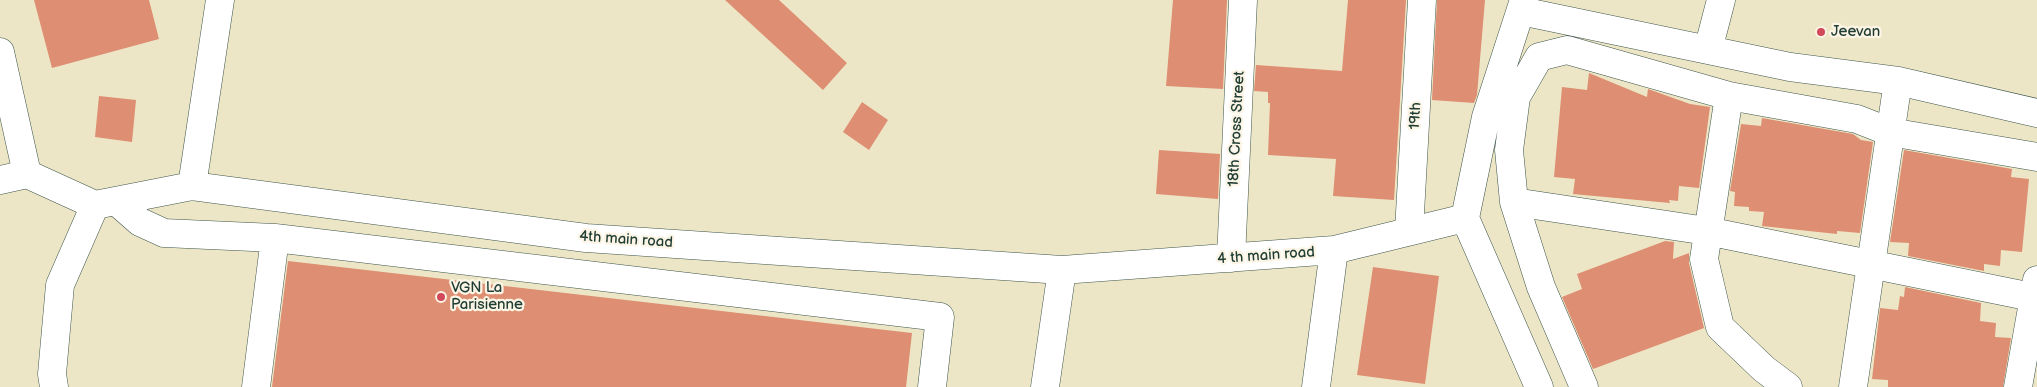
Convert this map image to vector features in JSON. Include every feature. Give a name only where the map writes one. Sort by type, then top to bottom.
[{"type":"street","points":[[105,203],[192,186],[220,0]]},
{"type":"street","name":"18th Cross Street","points":[[1231,258],[1243,0]]},
{"type":"street","name":"19th","points":[[1409,232],[1422,0]]},
{"type":"street","points":[[1708,50],[1721,0]]},
{"type":"street","points":[[1538,387],[1465,218],[1486,118],[1523,5],[1708,50],[1790,67],[1898,81],[2037,113]]},
{"type":"street","points":[[1584,387],[1541,287],[1514,202],[1509,150],[1516,97],[1539,57],[1567,50],[1729,96],[1857,119],[1890,132],[2037,157]]},
{"type":"street","points":[[0,52],[27,174]]},
{"type":"street","points":[[1853,387],[1898,81]]},
{"type":"street","points":[[1729,96],[1704,259],[1720,327],[1764,369],[1788,387]]},
{"type":"street","points":[[0,180],[27,174],[105,203],[164,233],[275,238],[940,317],[932,387]]},
{"type":"street","name":"4th main road","points":[[192,186],[586,238],[1062,270]]},
{"type":"street","points":[[1514,202],[1707,231],[1871,265],[2036,291],[2018,387]]},
{"type":"street","points":[[54,387],[52,374],[60,285],[105,203]]},
{"type":"street","name":"4 th main road","points":[[1062,270],[1334,250],[1465,218]]},
{"type":"street","points":[[256,387],[275,238]]},
{"type":"street","points":[[1316,387],[1334,250]]},
{"type":"street","points":[[1045,387],[1062,270]]},
{"type":"building","points":[[34,0],[149,0],[159,39],[52,68]]},
{"type":"building","points":[[725,0],[779,0],[847,63],[823,90]]},
{"type":"building","points":[[1173,0],[1227,0],[1223,89],[1166,86]]},
{"type":"building","points":[[1348,0],[1406,0],[1394,200],[1333,196],[1336,159],[1268,155],[1270,103],[1268,103],[1268,92],[1254,91],[1256,65],[1342,71]]},
{"type":"building","points":[[1437,0],[1485,0],[1477,95],[1474,103],[1432,100]]},
{"type":"building","points":[[1589,73],[1647,97],[1648,89],[1690,104],[1710,107],[1699,188],[1679,186],[1678,201],[1669,200],[1670,203],[1573,194],[1575,179],[1554,177],[1562,87],[1587,90]]},
{"type":"building","points":[[99,96],[136,100],[132,142],[95,137]]},
{"type":"building","points":[[862,102],[888,120],[869,150],[843,132]]},
{"type":"building","points":[[1762,118],[1853,134],[1861,140],[1873,142],[1860,233],[1837,231],[1837,234],[1762,226],[1764,212],[1749,211],[1749,207],[1734,206],[1735,192],[1730,191],[1741,124],[1761,126]]},
{"type":"building","points":[[1159,150],[1220,154],[1218,199],[1156,194]]},
{"type":"building","points":[[1904,150],[2012,169],[2011,177],[2029,179],[2022,252],[2001,250],[2000,266],[1984,264],[1984,271],[1908,256],[1909,243],[1890,242]]},
{"type":"building","points":[[1665,241],[1674,242],[1673,259],[1689,253],[1689,263],[1704,328],[1593,369],[1562,297],[1582,289],[1577,274]]},
{"type":"building","name":"VGN La Parisienne","points":[[288,261],[912,333],[906,387],[272,387]]},
{"type":"building","points":[[1373,267],[1439,276],[1425,384],[1357,375]]},
{"type":"building","points":[[1905,287],[1981,303],[1980,321],[1996,323],[1995,337],[2011,338],[2003,387],[1888,387],[1888,380],[1872,379],[1880,308],[1898,310],[1900,296],[1904,297]]},
{"type":"place","name":"Jeevan","points":[[1821,32]]},
{"type":"place","name":"VGN La Parisienne","points":[[441,297]]}]
